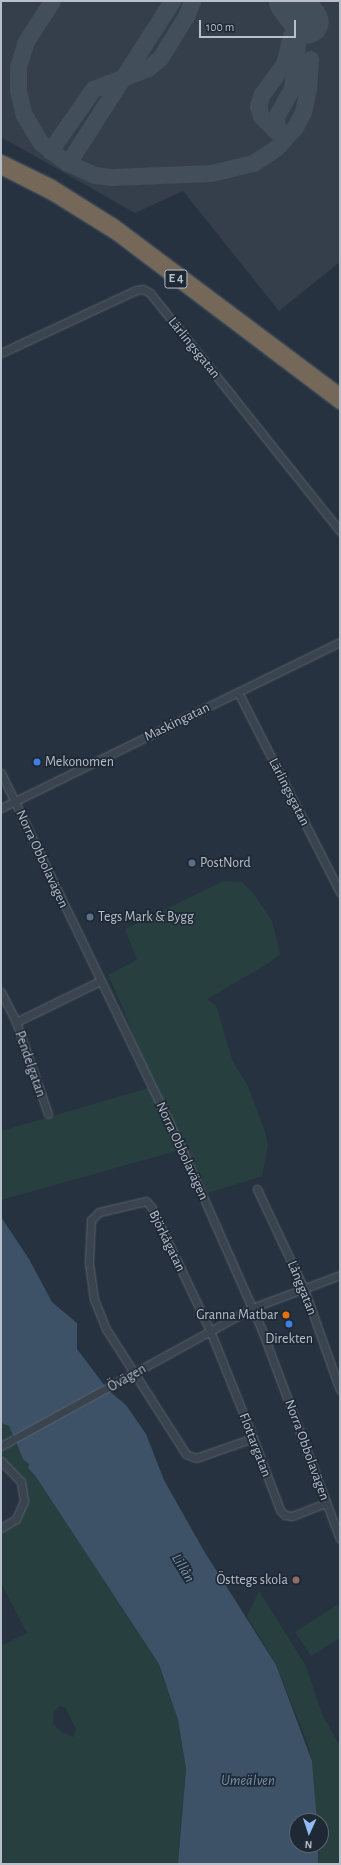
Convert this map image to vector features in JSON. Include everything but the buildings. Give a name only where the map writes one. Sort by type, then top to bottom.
[{"type":"highway","name":"E 4","points":[[1,160],[52,185],[114,224],[340,393]]},
{"type":"highway","name":"E 4","points":[[1,169],[52,195],[115,234],[340,404]]},
{"type":"street","name":"Lärlingsgatan","points":[[1,353],[143,288],[150,293],[340,531]]},
{"type":"street","name":"Maskingatan","points":[[1,808],[340,642]]},
{"type":"street","name":"Lärlingsgatan","points":[[238,692],[340,892]]},
{"type":"street","name":"Norra Obbolavägen","points":[[1,773],[182,1149],[252,1308],[340,1539]]},
{"type":"street","points":[[16,1022],[100,981]]},
{"type":"street","name":"Pendelgatan","points":[[1,992],[16,1022],[48,1114]]},
{"type":"street","name":"Långgatan","points":[[257,1189],[304,1289],[337,1370],[340,1390]]},
{"type":"street","name":"Björkågatan","points":[[134,1373],[106,1329],[94,1299],[89,1262],[91,1220],[99,1212],[146,1201],[152,1208],[211,1333]]},
{"type":"street","name":"Övägen","points":[[1,1446],[108,1390],[134,1373],[211,1333],[252,1308],[340,1275]]},
{"type":"street","name":"Flottargatan","points":[[211,1333],[282,1513],[292,1516],[326,1503]]},
{"type":"street","points":[[134,1373],[190,1458],[196,1458],[252,1438]]},
{"type":"street","points":[[1,1461],[21,1482],[24,1502],[16,1519],[1,1528]]},
{"type":"shaded area","points":[[1,1],[340,1],[340,262],[279,311],[183,191],[135,213],[1,137]]},
{"type":"green space","points":[[223,881],[242,882],[253,893],[272,921],[280,954],[269,963],[207,999],[216,1006],[233,1062],[248,1086],[265,1132],[268,1145],[262,1176],[208,1193],[187,1148],[1,1200],[1,1131],[152,1087],[123,1008],[108,975],[137,960],[125,929]]},
{"type":"green space","points":[[1,1423],[9,1426],[12,1432],[12,1437],[1,1442]]},
{"type":"green space","points":[[14,1443],[29,1464],[28,1468],[36,1477],[159,1664],[178,1720],[186,1769],[178,1864],[1,1864],[1,1646],[27,1633],[1,1583],[1,1528],[16,1519],[24,1492],[1,1461],[1,1448]],"holes":[[[59,1706],[66,1708],[76,1730],[73,1737],[62,1732],[53,1724],[54,1712]]]},
{"type":"green space","points":[[259,1591],[306,1666],[322,1714],[340,1746],[340,1864],[318,1864],[319,1853],[329,1853],[329,1813],[316,1813],[312,1761],[308,1744],[276,1665],[247,1616]]},
{"type":"green space","points":[[337,1605],[340,1609],[340,1638],[311,1656],[295,1632]]},
{"type":"water","name":"Umeälven","points":[[1,1217],[29,1259],[52,1302],[77,1323],[77,1349],[108,1390],[126,1405],[146,1434],[164,1480],[204,1551],[276,1665],[312,1761],[316,1813],[289,1813],[289,1853],[318,1853],[318,1864],[178,1864],[186,1769],[178,1720],[159,1664],[36,1477],[28,1468],[29,1464],[23,1459],[9,1426],[1,1423]]},
{"type":"taxiway","points":[[52,1],[26,41],[18,67],[18,90],[24,115],[41,143],[68,163],[95,175],[112,177],[211,173],[253,163],[276,148],[295,127],[303,112],[308,89],[310,59]]},
{"type":"taxiway","points":[[68,163],[172,1]]},
{"type":"taxiway","points":[[50,151],[93,89],[148,68],[160,58],[186,16],[192,1]]},
{"type":"taxiway","points":[[277,132],[261,116],[258,106],[262,94],[284,64],[291,35]]},
{"type":"taxiway","points":[[281,138],[276,123],[277,115],[292,88],[297,44]]},
{"type":"runway","points":[[291,1],[307,22]]},
{"type":"place","name":"Mekonomen","points":[[37,762]]},
{"type":"place","name":"PostNord","points":[[192,863]]},
{"type":"place","name":"Tegs Mark & Bygg","points":[[90,917]]},
{"type":"place","name":"Granna Matbar","points":[[286,1315]]},
{"type":"place","name":"Direkten","points":[[289,1324]]},
{"type":"place","name":"Östtegs skola","points":[[296,1580]]},
{"type":"water label","name":"Lillån","points":[[183,1568]]}]
